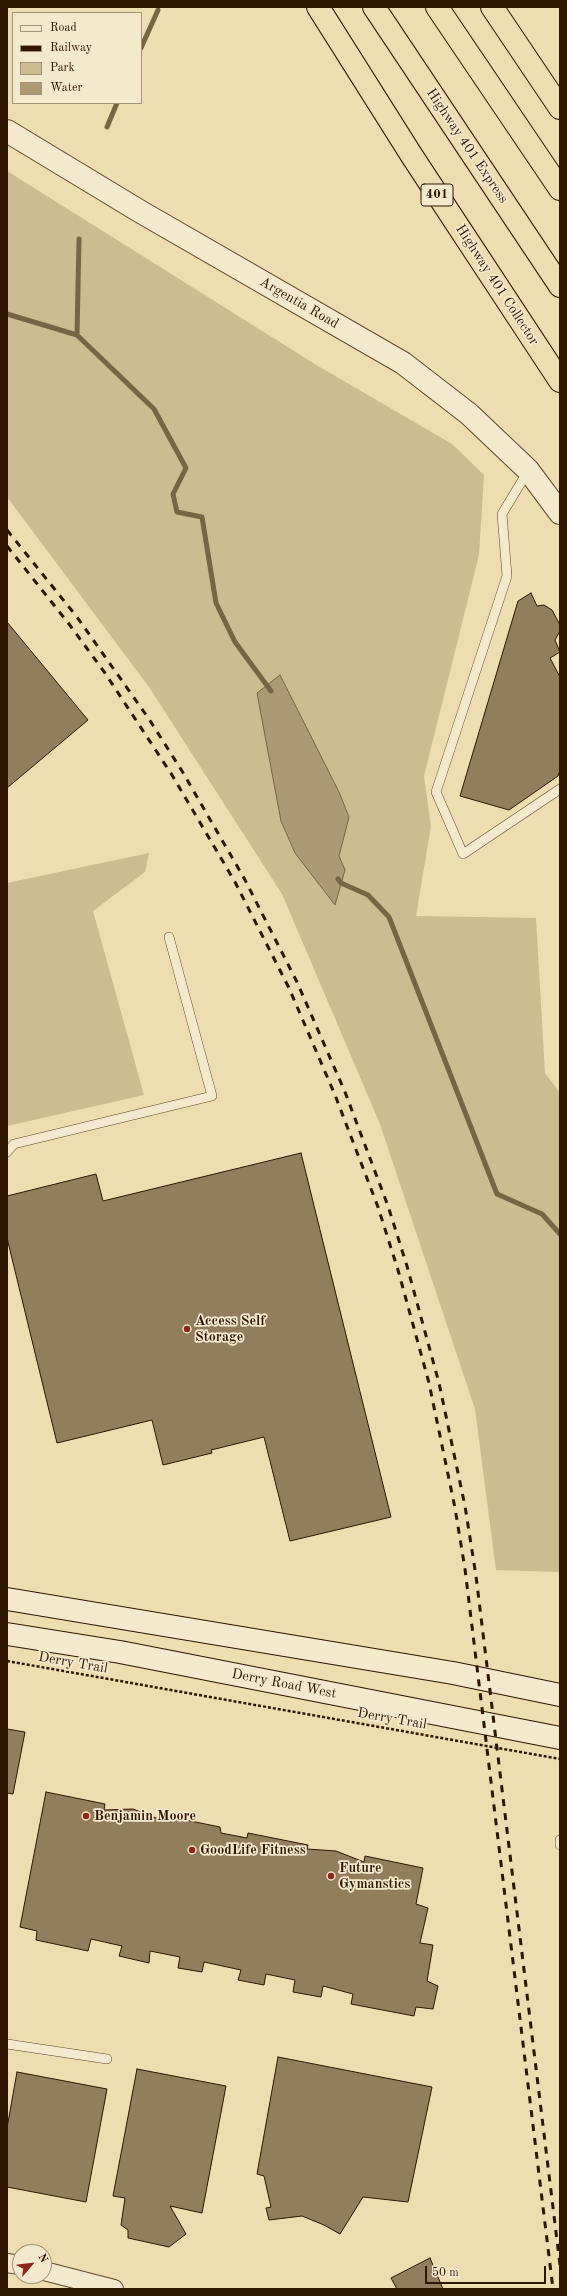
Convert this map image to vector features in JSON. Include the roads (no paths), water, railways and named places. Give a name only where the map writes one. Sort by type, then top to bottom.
[{"type":"highway","name":"Highway 401 Collector","points":[[318,7],[412,156],[560,381]]},
{"type":"highway","name":"Highway 401 Express","points":[[374,7],[560,286]]},
{"type":"highway","points":[[437,7],[560,189]]},
{"type":"highway","points":[[492,7],[560,108]]},
{"type":"main road","name":"Argentia Road","points":[[7,131],[141,212],[403,364],[469,414],[528,470],[560,514]]},
{"type":"main road","points":[[7,1599],[445,1672],[560,1695]]},
{"type":"main road","name":"Derry Road West","points":[[7,1634],[127,1653],[560,1738]]},
{"type":"street","points":[[52,2273],[114,2289]]},
{"type":"lane","points":[[528,470],[502,514],[507,576],[436,792],[463,854],[560,789]]},
{"type":"lane","points":[[7,1152],[14,1144],[212,1096],[169,937]]},
{"type":"lane","points":[[560,1840],[560,1845]]},
{"type":"lane","points":[[7,2044],[107,2059]]},
{"type":"water","points":[[280,675],[339,792],[349,817],[339,856],[345,870],[335,905],[295,853],[281,821],[257,693]]},
{"type":"waterway","points":[[142,46],[158,10]]},
{"type":"waterway","points":[[107,127],[117,104]]},
{"type":"waterway","points":[[77,335],[79,239]]},
{"type":"waterway","points":[[7,314],[77,335],[154,409],[186,468],[173,494],[177,512],[202,517],[216,603],[235,642],[271,691]]},
{"type":"waterway","points":[[338,879],[341,883],[368,895],[389,917],[497,1194],[542,1214],[560,1234]]},
{"type":"railway","points":[[7,530],[77,617],[149,719],[182,771],[244,878],[297,982],[345,1092],[388,1206],[407,1266],[439,1383],[465,1506],[476,1576],[560,2265]]},
{"type":"railway","points":[[7,546],[69,624],[105,673],[172,775],[235,882],[289,988],[335,1095],[378,1207],[398,1270],[429,1383],[455,1508],[465,1569],[553,2289]]},
{"type":"place","name":"Access Self Storage","points":[[187,1329]]},
{"type":"place","name":"Benjamin Moore","points":[[86,1816]]},
{"type":"place","name":"GoodLife Fitness","points":[[192,1850]]},
{"type":"place","name":"Future Gymanstics","points":[[331,1876]]}]
